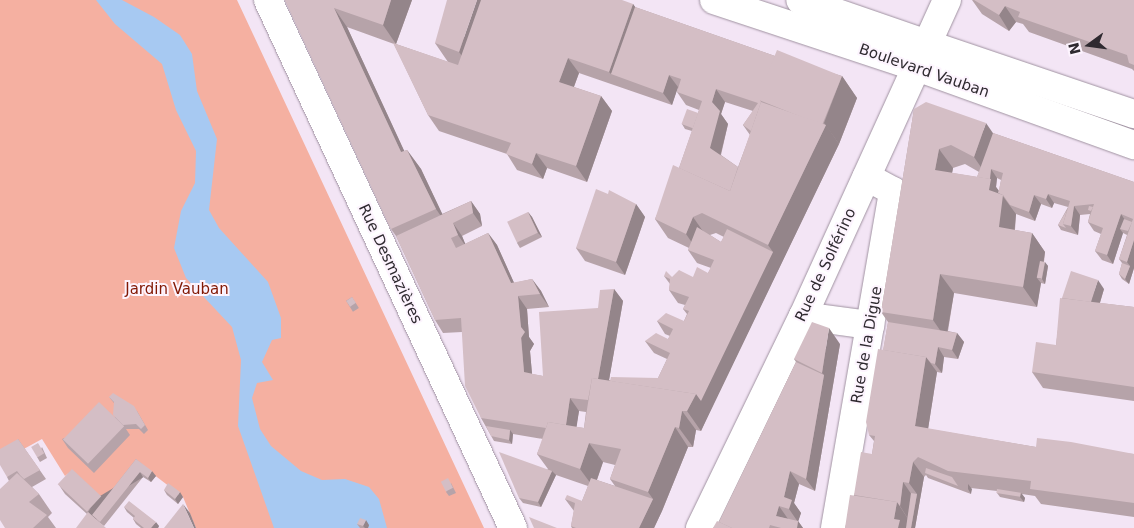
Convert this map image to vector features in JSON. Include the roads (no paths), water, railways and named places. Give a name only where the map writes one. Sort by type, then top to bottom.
[{"type":"main road","name":"Rue Desmazières","points":[[268,0],[513,528]]},
{"type":"main road","name":"Boulevard Vauban","points":[[714,0],[1134,114]]},
{"type":"main road","name":"Boulevard Vauban","points":[[800,0],[922,55],[1134,145]]},
{"type":"main road","name":"Rue de Solférino","points":[[700,528],[803,316],[868,177],[947,0]]},
{"type":"main road","name":"Rue de la Digue","points":[[835,528],[893,191],[868,177]]},
{"type":"main road","points":[[803,316],[870,325]]},
{"type":"water","points":[[96,0],[122,0],[154,17],[180,35],[192,54],[197,91],[217,139],[209,210],[219,228],[268,282],[281,318],[281,338],[272,340],[262,362],[273,380],[257,383],[252,398],[260,429],[271,446],[301,471],[322,480],[345,479],[369,487],[379,499],[387,528],[274,528],[238,426],[241,360],[232,327],[186,278],[174,248],[181,211],[195,183],[196,151],[176,110],[162,64],[115,24]]},
{"type":"park label","name":"Jardin Vauban","points":[[177,290]]}]
